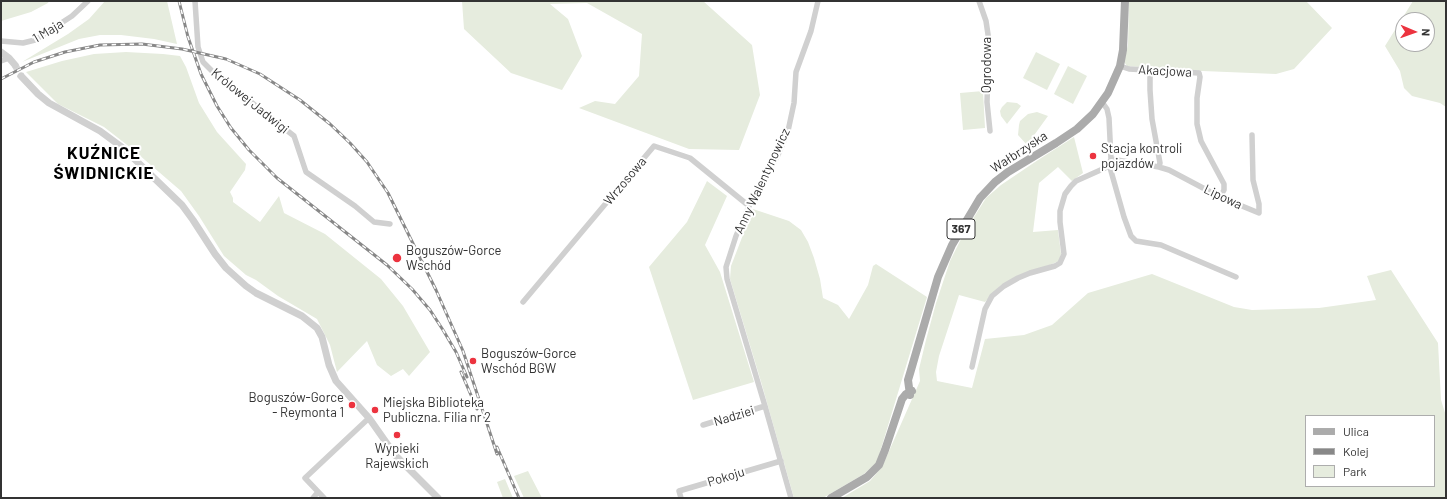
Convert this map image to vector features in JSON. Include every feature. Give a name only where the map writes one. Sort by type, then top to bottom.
[{"type":"main road","name":"Wałbrzyska","points":[[831,498],[867,477],[878,465],[886,450],[900,405],[911,393],[909,376],[943,262],[980,198],[995,182],[1008,172],[1076,129],[1093,114],[1112,86],[1120,66],[1123,50],[1125,32],[1125,1]]},
{"type":"street","name":"1 Maja","points":[[1,41],[24,43],[35,40],[72,16],[88,1]]},
{"type":"street","name":"Królowej Jadwigi","points":[[195,1],[198,47],[203,62],[213,72],[294,136],[306,172],[355,206],[374,222],[390,224]]},
{"type":"street","name":"Anny Walentynowicz","points":[[791,498],[765,406],[726,280],[726,267],[749,206],[778,154],[788,131],[794,103],[796,72],[811,31],[818,1]]},
{"type":"street","name":"Ogrodowa","points":[[979,1],[986,21],[989,41],[987,102],[990,130]]},
{"type":"street","points":[[1,52],[9,58],[15,66]]},
{"type":"street","points":[[1,60],[9,58]]},
{"type":"street","name":"Akacjowa","points":[[1120,66],[1129,69],[1199,74],[1197,124],[1201,141],[1224,184],[1224,190],[1220,197]]},
{"type":"street","points":[[1150,70],[1152,119],[1160,163],[1159,167]]},
{"type":"street","points":[[21,76],[49,103],[100,131],[123,148],[182,205],[194,220],[215,254],[226,268],[246,286],[256,293],[302,316],[313,324],[322,337],[336,381],[369,418],[395,455],[438,498]]},
{"type":"street","points":[[1102,102],[1107,109],[1109,118],[1110,162],[1128,230],[1131,236],[1136,241],[1161,245],[1236,277]]},
{"type":"street","name":"Lipowa","points":[[1110,162],[1159,167],[1182,176],[1220,197],[1259,213],[1259,204],[1253,180],[1252,135]]},
{"type":"street","name":"Wrzosowa","points":[[524,302],[654,146],[690,158],[749,206]]},
{"type":"street","points":[[972,367],[985,310],[992,296],[1004,286],[1018,278],[1060,263],[1064,254],[1060,212],[1065,194],[1076,181],[1105,168],[1110,162]]},
{"type":"street","name":"Nadziei","points":[[703,425],[765,406]]},
{"type":"street","points":[[324,498],[305,478],[369,418]]},
{"type":"street","name":"Pokoju","points":[[681,498],[679,491],[780,461]]},
{"type":"street","points":[[313,498],[318,492]]},
{"type":"green space","points":[[1,1],[49,1],[31,12],[1,21]]},
{"type":"green space","points":[[105,1],[167,1],[177,44],[154,39],[121,35],[100,35],[79,39],[22,62],[68,34],[89,19]]},
{"type":"green space","points":[[462,1],[703,1],[752,45],[760,95],[739,150],[689,149],[579,108],[595,101],[615,104],[639,76],[642,34],[587,3],[550,4],[568,19],[582,56],[562,90],[511,73],[464,29]]},
{"type":"green space","points":[[1129,1],[1306,1],[1332,28],[1294,69],[1276,74],[1178,70],[1127,66],[1124,62],[1128,45]]},
{"type":"green space","points":[[1413,1],[1446,1],[1446,107],[1440,103],[1412,96],[1404,88],[1400,71],[1385,46],[1395,30],[1395,52],[1435,52],[1435,12],[1406,12]]},
{"type":"green space","points":[[126,52],[180,56],[186,67],[199,103],[217,132],[246,164],[245,170],[230,192],[233,202],[260,222],[279,196],[284,213],[325,234],[381,279],[403,306],[430,352],[409,376],[403,369],[391,376],[377,365],[367,341],[337,372],[330,345],[317,319],[246,275],[224,256],[199,216],[181,191],[104,127],[58,104],[26,72],[62,61],[94,54]]},
{"type":"green space","points":[[1036,52],[1060,64],[1047,90],[1023,78]]},
{"type":"green space","points":[[1068,66],[1087,76],[1073,104],[1054,94]]},
{"type":"green space","points":[[983,91],[985,128],[963,130],[960,93]]},
{"type":"green space","points":[[1007,102],[1017,103],[1021,106],[1007,124],[1001,116],[1000,111]]},
{"type":"green space","points":[[1037,112],[1048,116],[1027,145],[1018,135],[1020,121],[1028,114]]},
{"type":"green space","points":[[1074,137],[1083,173],[1072,181],[1058,167],[1039,183],[1033,232],[1058,230],[1061,254],[1059,261],[1000,286],[985,302],[959,295],[939,356],[936,372],[937,381],[972,388],[985,339],[1024,335],[1052,325],[1088,293],[1152,274],[1234,307],[1252,310],[1319,308],[1376,300],[1367,276],[1391,270],[1438,343],[1441,400],[1446,416],[1446,498],[842,498],[870,481],[882,467],[920,381],[919,369],[926,340],[950,261],[964,233],[986,198],[1001,185]]},
{"type":"green space","points":[[707,181],[727,196],[705,245],[720,272],[754,382],[693,400],[649,267],[687,222]]},
{"type":"green space","points":[[753,209],[789,221],[801,230],[808,242],[814,258],[820,279],[823,298],[838,305],[849,319],[868,285],[873,266],[876,264],[927,297],[877,462],[864,474],[823,498],[794,498],[730,279],[731,266]]},
{"type":"green space","points":[[528,471],[542,498],[524,498],[514,476]]},
{"type":"green space","points":[[505,479],[513,498],[503,498],[497,482]]},
{"type":"tunnel","points":[[15,65],[21,76]]},
{"type":"railway","points":[[179,1],[188,37],[201,74],[217,106],[231,128],[249,150],[277,178],[387,265],[412,289],[430,310],[443,330],[456,352],[467,377]]},
{"type":"railway","points":[[1,79],[34,62],[65,52],[100,45],[142,44],[182,49],[226,59],[260,74],[300,100],[330,124],[350,143],[367,162],[388,193],[436,290],[463,351],[497,454]]},
{"type":"railway","points":[[461,372],[477,409]]},
{"type":"railway","points":[[497,447],[519,498]]},
{"type":"place","name":"Stacja kontroli pojazdów","points":[[1093,156]]},
{"type":"place","name":"Boguszów-Gorce Wschód","points":[[397,258]]},
{"type":"place","name":"Boguszów-Gorce Wschód BGW","points":[[473,361]]},
{"type":"place","name":"Boguszów-Gorce - Reymonta 1","points":[[352,405]]},
{"type":"place","name":"Miejska Biblioteka Publiczna. Filia nr 2","points":[[375,410]]},
{"type":"place","name":"Wypieki Rajewskich","points":[[397,435]]},
{"type":"district","name":"KUŹNICE ŚWIDNICKIE","points":[[104,163]]}]
